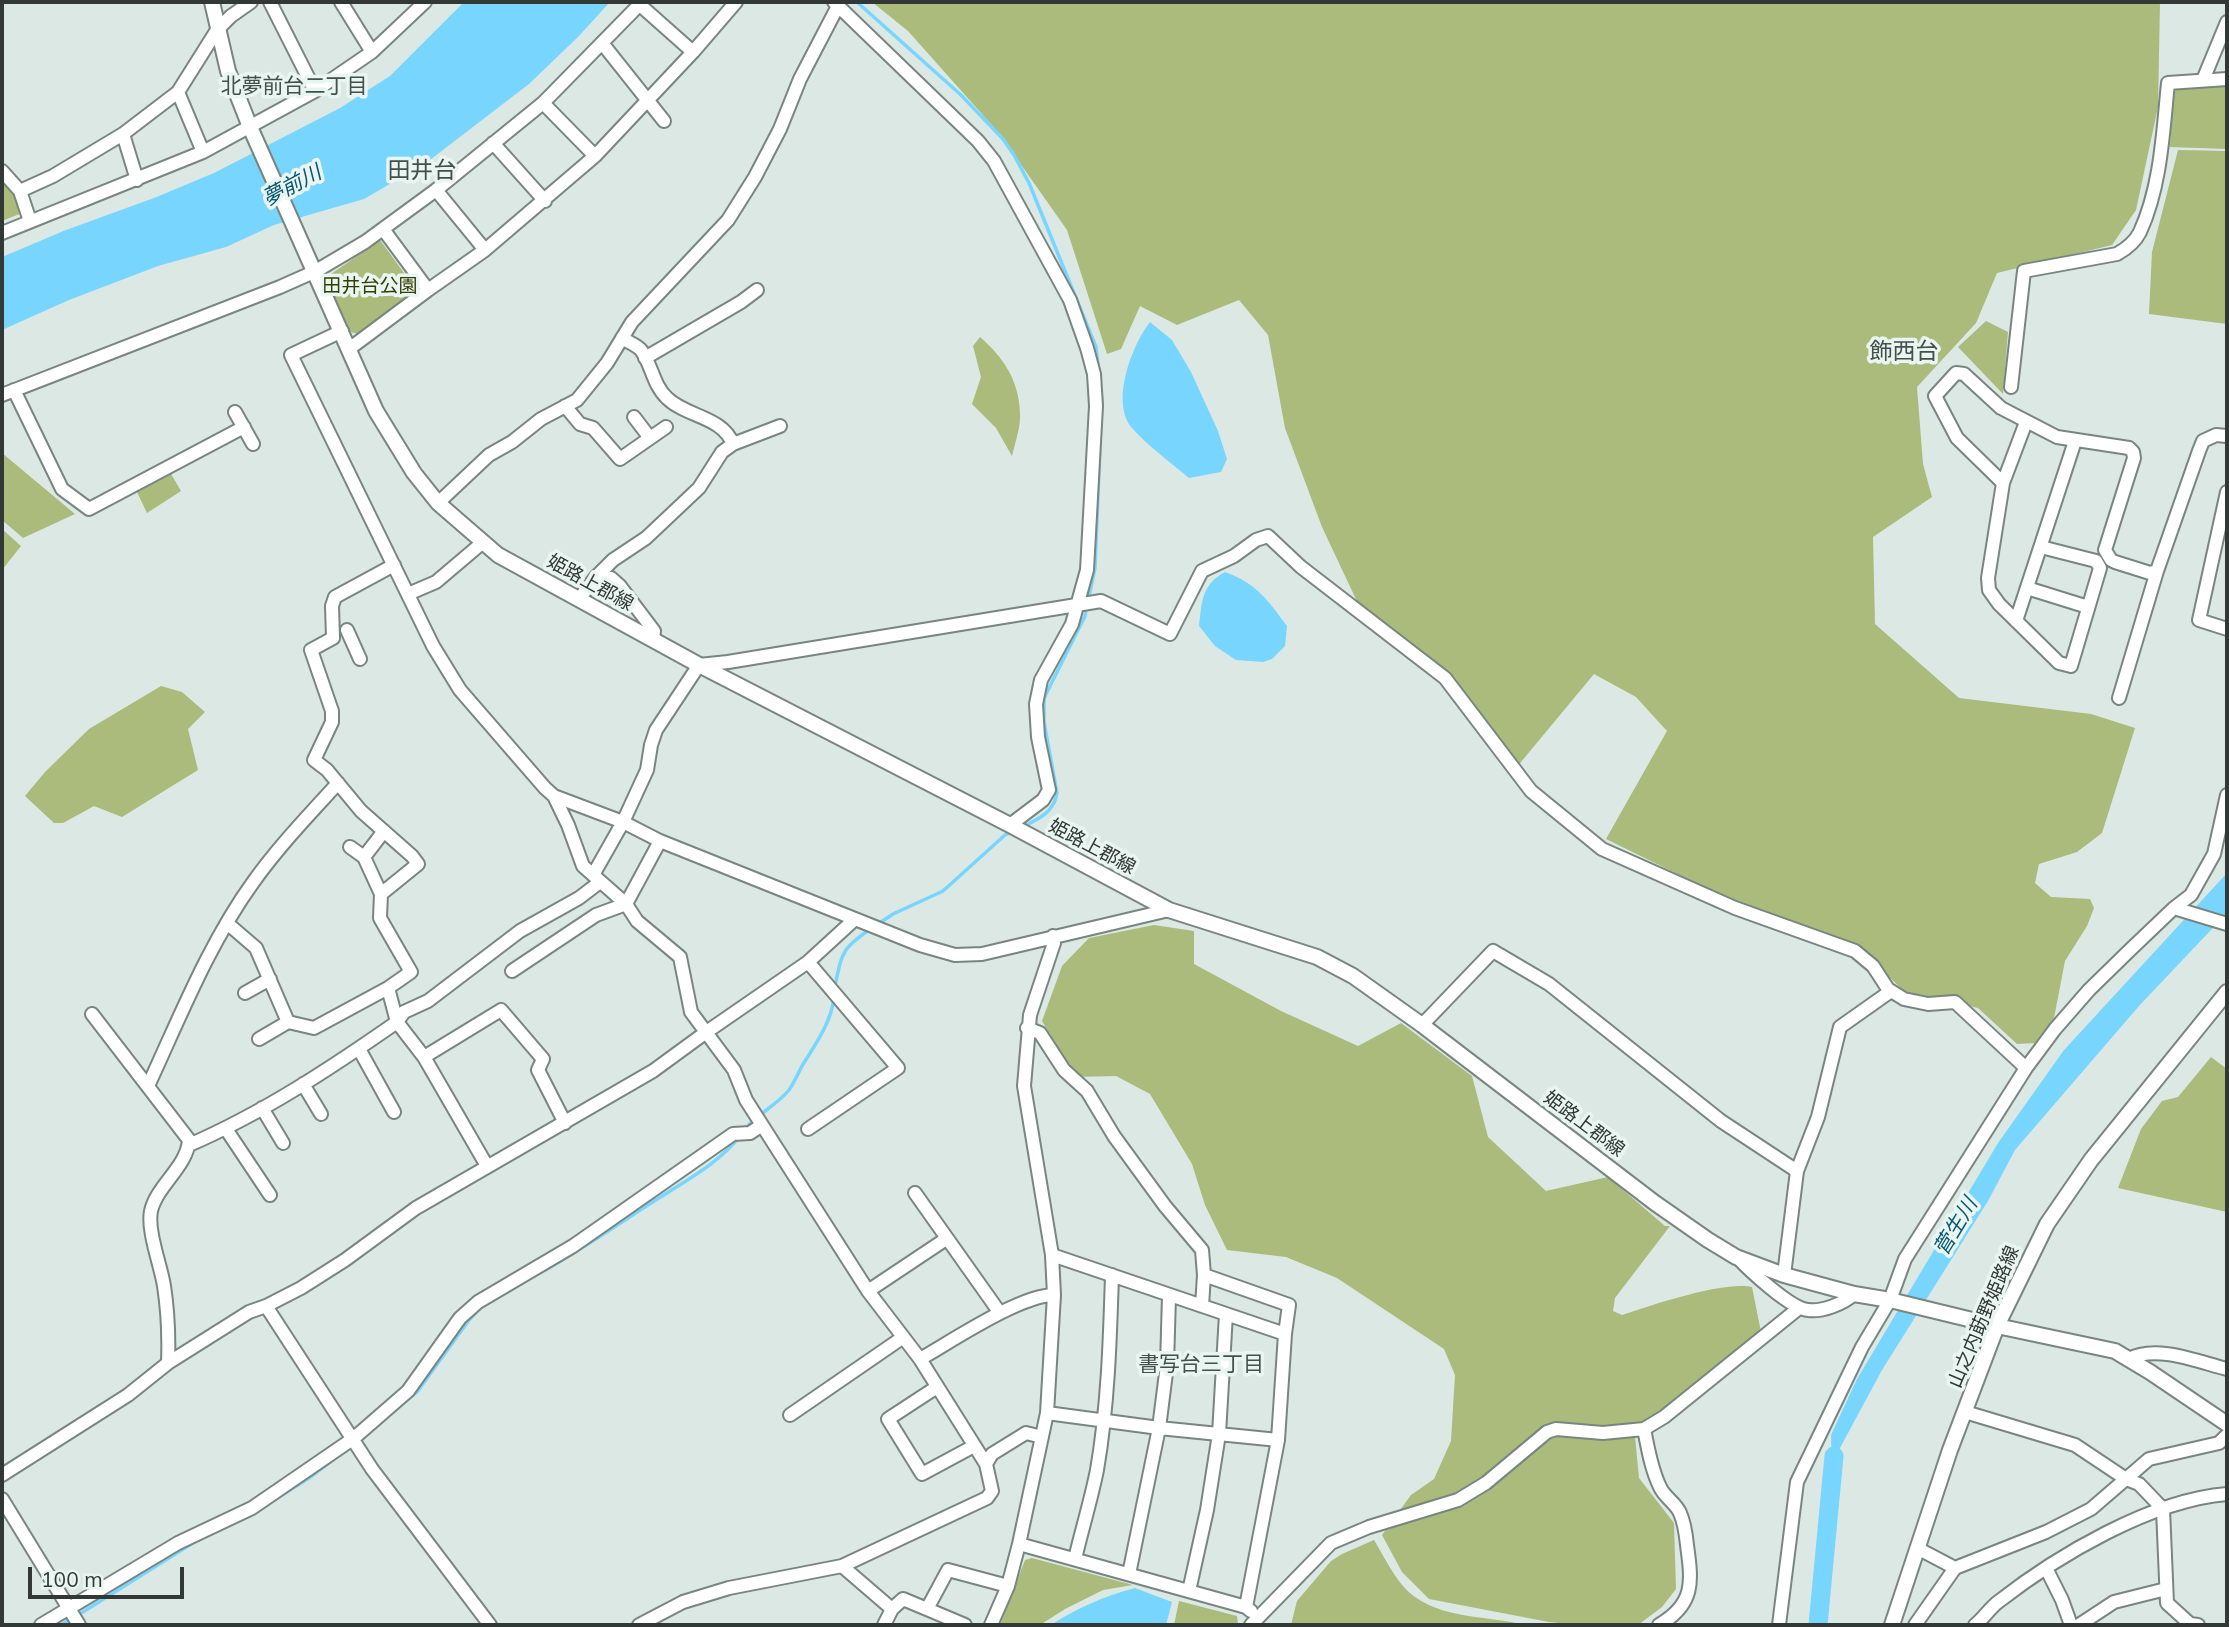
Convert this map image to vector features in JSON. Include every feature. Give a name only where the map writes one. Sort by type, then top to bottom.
[{"type":"main road","name":"姫路上郡線","points":[[212,2],[228,71],[376,411],[397,448],[438,503],[498,555],[699,665],[1169,910],[1317,957],[1353,976],[1655,1203],[1736,1257],[1784,1275],[1854,1294],[2115,1351],[2227,1424]]},
{"type":"main road","name":"山之内莇野姫路線","points":[[1892,1625],[1965,1412],[1991,1325],[2047,1224],[2091,1160],[2227,992]]},
{"type":"street","points":[[20,191],[53,176],[123,135],[178,92],[217,30],[251,2]]},
{"type":"street","points":[[270,2],[315,91]]},
{"type":"street","points":[[341,2],[372,52]]},
{"type":"street","points":[[349,349],[485,250],[545,201],[595,156],[736,2]]},
{"type":"street","points":[[244,427],[89,509],[62,489],[8,392],[228,309],[316,271],[365,242],[436,190],[543,103],[641,4],[693,52]]},
{"type":"street","points":[[438,503],[489,456],[541,419],[577,400],[607,363],[632,322],[736,209],[780,129],[800,79],[836,4],[978,141],[994,161],[1070,300],[1094,374],[1096,406],[1087,570],[1072,624],[1041,680],[1036,705],[1038,737],[1049,790],[1044,800],[1010,825]]},
{"type":"street","points":[[2,233],[253,133],[372,52],[417,5]]},
{"type":"street","points":[[2203,80],[2227,22]]},
{"type":"street","points":[[602,43],[664,121]]},
{"type":"street","points":[[2011,387],[2024,271],[2117,254],[2128,247],[2139,233],[2151,198],[2162,146],[2168,83],[2227,79]]},
{"type":"street","points":[[178,92],[203,152]]},
{"type":"street","points":[[543,103],[595,156]]},
{"type":"street","points":[[123,135],[137,180]]},
{"type":"street","points":[[493,144],[545,201]]},
{"type":"street","points":[[2,171],[20,191],[30,221]]},
{"type":"street","points":[[436,190],[485,250]]},
{"type":"street","points":[[383,229],[428,290]]},
{"type":"street","points":[[645,358],[744,307],[757,290]]},
{"type":"street","points":[[342,331],[291,355],[433,646],[460,690],[555,796],[920,945],[955,955],[982,954],[1169,910]]},
{"type":"street","points":[[622,338],[640,348],[654,380],[668,399],[720,428],[733,444]]},
{"type":"street","points":[[2003,483],[1957,438],[1935,396],[1956,373],[1964,374],[2001,408],[2057,437],[2129,448],[2134,458],[2105,550],[2115,562],[2150,573],[2157,571]]},
{"type":"street","points":[[565,406],[580,425],[593,428],[620,459],[666,427]]},
{"type":"street","points":[[235,412],[253,444]]},
{"type":"street","points":[[634,417],[650,438]]},
{"type":"street","points":[[2026,422],[2003,483],[1988,578],[1989,590],[1999,604],[2059,663],[2071,666],[2100,568],[2096,561],[2041,547]]},
{"type":"street","points":[[579,598],[613,560],[646,538],[699,488],[722,452],[733,444],[780,426]]},
{"type":"street","points":[[2119,698],[2157,571],[2203,441],[2216,435],[2227,436]]},
{"type":"street","points":[[2016,621],[2075,441]]},
{"type":"street","points":[[2227,492],[2199,620],[2227,629]]},
{"type":"street","points":[[189,1145],[226,1129],[359,1049],[397,1022],[404,1012],[428,1001],[520,931],[579,898],[596,878],[647,770],[656,730],[699,665],[1101,601],[1170,634],[1202,571],[1268,536],[1301,567],[1445,678],[1531,791],[1602,849],[1735,908],[1855,951],[1872,966],[1891,991],[1904,999],[1928,1004],[1955,1002],[2026,1068]]},
{"type":"street","points":[[408,594],[436,582],[482,543]]},
{"type":"street","points":[[382,894],[418,864],[361,811],[327,770],[314,760],[332,722],[332,711],[311,650],[333,638],[332,606],[335,597],[394,565]]},
{"type":"street","points":[[596,577],[611,578],[620,586],[654,631],[653,639]]},
{"type":"street","points":[[2027,588],[2088,607]]},
{"type":"street","points":[[347,630],[360,659]]},
{"type":"street","points":[[148,1086],[192,990],[254,881],[293,832],[338,783]]},
{"type":"street","points":[[1779,1625],[1797,1482],[1862,1347],[1893,1301],[1905,1259],[2026,1068],[2055,1029],[2090,990],[2191,895],[2214,854],[2224,821],[2227,795]]},
{"type":"street","points":[[555,796],[583,866],[626,904],[637,921],[680,957],[691,1012],[734,1070],[746,1100],[868,1291],[920,1359],[975,1446],[986,1464],[992,1490],[987,1498],[842,1566],[729,1588],[683,1602],[639,1625]]},
{"type":"street","points":[[364,857],[384,831]]},
{"type":"street","points":[[512,971],[596,915],[626,904],[660,841]]},
{"type":"street","points":[[259,1039],[288,1022],[314,1028],[388,988],[411,972],[380,918],[382,894],[364,857],[350,847]]},
{"type":"street","points":[[2178,909],[2227,924]]},
{"type":"street","points":[[2,1475],[128,1395],[168,1363],[249,1312],[266,1306],[334,1267],[416,1208],[653,1072],[808,962],[855,919]]},
{"type":"street","points":[[228,923],[256,948],[288,1022]]},
{"type":"street","points":[[990,1625],[1008,1586],[1020,1544],[1047,1413],[1054,1295],[1052,1255],[1024,1086],[1027,1028],[1054,943],[1053,936]]},
{"type":"street","points":[[1422,1026],[1493,951],[1549,984],[1721,1121],[1797,1171]]},
{"type":"street","points":[[808,962],[898,1068],[808,1129]]},
{"type":"street","points":[[245,993],[271,979]]},
{"type":"street","points":[[388,988],[397,1022],[424,1057],[487,1166]]},
{"type":"street","points":[[1784,1275],[1797,1171],[1818,1117],[1840,1027],[1891,991]]},
{"type":"street","points":[[424,1057],[501,1010],[543,1059],[538,1070],[565,1123]]},
{"type":"street","points":[[92,1014],[189,1140],[188,1152],[151,1211],[170,1326],[168,1363]]},
{"type":"street","points":[[1027,1028],[1040,1033],[1064,1070],[1087,1091],[1114,1136],[1165,1206],[1202,1250],[1202,1306]]},
{"type":"street","points":[[359,1049],[394,1112]]},
{"type":"street","points":[[303,1084],[321,1114]]},
{"type":"street","points":[[262,1108],[283,1143]]},
{"type":"street","points":[[41,1625],[178,1543],[251,1508],[354,1438],[408,1391],[460,1318],[478,1302],[573,1246],[733,1134],[750,1133],[762,1125]]},
{"type":"street","points":[[226,1129],[270,1195]]},
{"type":"street","points":[[915,1193],[1000,1313]]},
{"type":"street","points":[[868,1291],[946,1239]]},
{"type":"street","points":[[1052,1255],[1285,1334]]},
{"type":"street","points":[[1736,1257],[1763,1282],[1799,1308],[1808,1311],[1847,1301],[1854,1294]]},
{"type":"street","points":[[1075,1559],[1097,1471],[1104,1421],[1112,1275]]},
{"type":"street","points":[[1204,1275],[1289,1306],[1278,1440],[1246,1607],[1255,1622],[1331,1544],[1369,1527],[1458,1500],[1486,1483],[1547,1432],[1556,1429],[1603,1433],[1644,1429],[1664,1418],[1799,1308]]},
{"type":"street","points":[[920,1359],[1000,1313],[1045,1295],[1054,1295]]},
{"type":"street","points":[[1129,1574],[1159,1428],[1167,1365],[1169,1296]]},
{"type":"street","points":[[266,1306],[372,1469],[490,1625]]},
{"type":"street","points":[[1189,1591],[1207,1510],[1219,1434],[1226,1314]]},
{"type":"street","points":[[790,1415],[902,1338]]},
{"type":"street","points":[[2129,1359],[2141,1352],[2161,1353],[2227,1369]]},
{"type":"street","points":[[937,1387],[888,1419],[922,1474],[975,1446]]},
{"type":"street","points":[[1965,1412],[2075,1445],[2126,1479],[2139,1484],[2164,1509],[2167,1604],[2189,1625],[2198,1625]]},
{"type":"street","points":[[1047,1413],[1278,1440]]},
{"type":"street","points":[[1644,1429],[1660,1490],[1680,1511],[1690,1569],[1691,1585],[1686,1599],[1679,1609],[1659,1625]]},
{"type":"street","points":[[986,1464],[992,1454],[1026,1433],[1042,1437]]},
{"type":"street","points":[[1915,1625],[1955,1568],[2046,1532],[2091,1509],[2149,1459],[2219,1443],[2227,1435]]},
{"type":"street","points":[[1975,1625],[1995,1604],[2080,1547],[2164,1509],[2227,1494]]},
{"type":"street","points":[[2,1499],[79,1625]]},
{"type":"street","points":[[1020,1544],[1246,1607]]},
{"type":"street","points":[[1917,1548],[1955,1568]]},
{"type":"street","points":[[842,1566],[892,1609]]},
{"type":"street","points":[[2046,1568],[2071,1625]]},
{"type":"street","points":[[928,1609],[948,1570],[1008,1586]]},
{"type":"street","points":[[2079,1625],[2113,1602],[2166,1589]]},
{"type":"street","points":[[884,1625],[892,1609],[903,1599],[965,1625]]},
{"type":"green space","points":[[872,2],[2160,2],[2158,107],[2136,210],[2112,245],[1997,273],[1976,323],[1917,387],[1923,464],[1932,497],[1873,537],[1875,624],[1959,698],[2091,714],[2135,728],[2102,833],[2077,852],[2039,864],[2035,883],[2051,897],[2090,899],[2094,908],[2087,926],[2065,961],[2054,1018],[2035,1043],[2017,1044],[1978,1008],[1904,991],[1854,944],[1714,892],[1606,839],[1667,731],[1636,697],[1594,674],[1516,768],[1439,672],[1370,629],[1322,527],[1285,428],[1268,335],[1239,300],[1177,325],[1140,306],[1121,349],[1107,354],[1067,230],[998,132],[908,31]]},
{"type":"green space","points":[[2227,85],[2227,149],[2170,147],[2173,92],[2177,89]]},
{"type":"green space","points":[[2178,150],[2227,151],[2227,324],[2149,314],[2152,252]]},
{"type":"green space","points":[[2,175],[13,189],[22,213],[2,221]]},
{"type":"green space","name":"田井台公園","points":[[380,240],[415,288],[413,294],[359,334],[350,332],[328,283],[331,274]]},
{"type":"green space","points":[[1986,321],[2008,332],[2003,394],[1958,347]]},
{"type":"green space","points":[[980,337],[1002,361],[1017,390],[1020,418],[1012,456],[996,428],[972,404],[981,377],[973,346]]},
{"type":"green space","points":[[2,453],[75,514],[23,538],[2,520]]},
{"type":"green space","points":[[171,474],[181,491],[147,513],[137,492]]},
{"type":"green space","points":[[2,529],[21,546],[2,570]]},
{"type":"green space","points":[[161,686],[182,692],[205,712],[188,729],[198,770],[122,817],[94,806],[63,823],[54,823],[25,796],[45,772],[89,729]]},
{"type":"green space","points":[[1154,925],[1194,931],[1194,964],[1281,1011],[1358,1046],[1401,1023],[1472,1076],[1488,1137],[1546,1191],[1608,1177],[1665,1226],[1670,1226],[1615,1298],[1613,1311],[1622,1315],[1723,1287],[1752,1287],[1761,1332],[1657,1416],[1634,1426],[1639,1478],[1674,1523],[1676,1589],[1662,1607],[1638,1625],[1549,1622],[1429,1599],[1402,1572],[1382,1535],[1411,1495],[1434,1479],[1451,1441],[1455,1375],[1444,1349],[1337,1278],[1286,1257],[1227,1250],[1205,1205],[1192,1164],[1150,1094],[1116,1076],[1075,1077],[1042,1021],[1062,966],[1089,938]]},
{"type":"green space","points":[[2211,1057],[2227,1069],[2227,1212],[2118,1188],[2141,1129],[2162,1101],[2178,1097]]},
{"type":"green space","points":[[1374,1540],[1403,1586],[1429,1605],[1444,1611],[1525,1625],[1291,1625],[1297,1601],[1331,1561]]},
{"type":"green space","points":[[1032,1558],[1133,1585],[1103,1590],[1040,1625],[1000,1625],[1025,1560]]},
{"type":"green space","points":[[1179,1601],[1237,1616],[1238,1625],[1174,1625]]},
{"type":"water","name":"夢前川","points":[[464,2],[610,2],[529,84],[426,163],[364,199],[274,225],[226,247],[158,266],[69,300],[2,330],[2,257],[214,173],[340,108],[390,76]]},
{"type":"water","points":[[1150,322],[1172,340],[1191,372],[1218,431],[1227,459],[1221,472],[1189,478],[1145,441],[1132,428],[1126,417],[1123,389],[1126,374],[1136,345]]},
{"type":"water","points":[[1225,572],[1245,581],[1260,593],[1287,626],[1285,646],[1272,659],[1263,662],[1236,660],[1215,646],[1199,626],[1207,588]]},
{"type":"water","points":[[2227,873],[2227,913],[2139,1006],[2015,1150],[1988,1201],[1882,1370],[1840,1448],[1832,1482],[1831,1435],[1857,1379],[1998,1143],[2064,1050]]},
{"type":"water","points":[[1135,1588],[1172,1602],[1166,1625],[1051,1625],[1091,1603]]},
{"type":"waterway","points":[[857,2],[961,95],[1003,139],[1014,155],[1029,183],[1096,347],[1102,402]]},
{"type":"waterway","points":[[1088,601],[1095,568],[1101,420]]},
{"type":"waterway","points":[[1022,827],[1045,814],[1055,800],[1057,793],[1044,722],[1044,698],[1085,616],[1086,608]]},
{"type":"waterway","points":[[878,924],[893,914],[943,891],[1005,835],[1012,832]]},
{"type":"waterway","points":[[835,986],[845,952],[872,928]]},
{"type":"waterway","points":[[744,1130],[789,1090],[826,1025],[834,998]]},
{"type":"waterway","points":[[545,1270],[702,1170],[740,1136]]},
{"type":"waterway","points":[[397,1408],[417,1392],[481,1307]]},
{"type":"waterway","name":"菅生川","points":[[1818,1625],[1834,1456]]},
{"type":"waterway","points":[[274,1500],[334,1459]]},
{"type":"waterway","points":[[78,1615],[196,1541],[253,1514]]},
{"type":"waterway","points":[[61,1625],[71,1619]]},
{"type":"district","name":"北夢前台二丁目","points":[[294,87]]},
{"type":"district","name":"田井台","points":[[422,171]]},
{"type":"district","name":"飾西台","points":[[1904,352]]},
{"type":"district","name":"書写台三丁目","points":[[1201,1365]]}]
